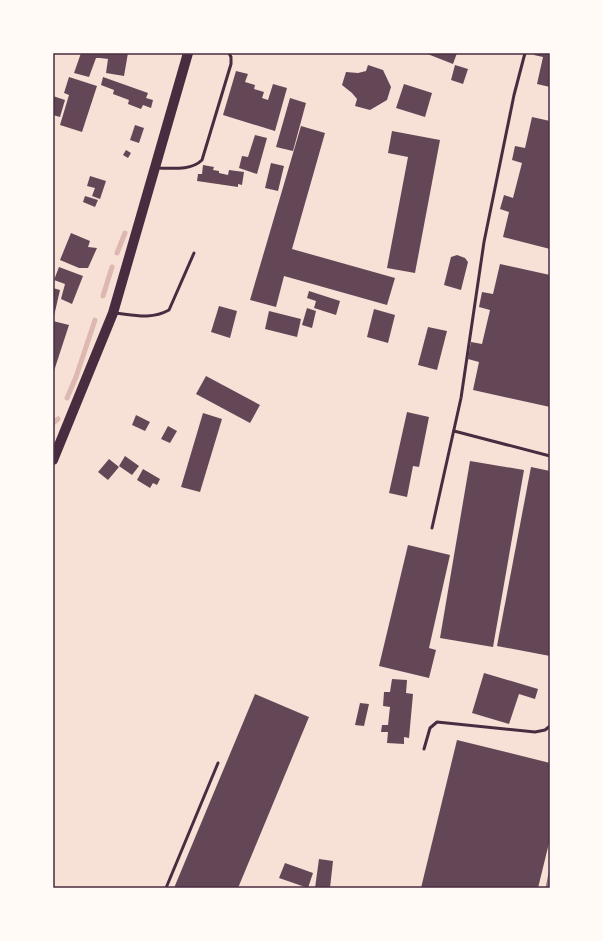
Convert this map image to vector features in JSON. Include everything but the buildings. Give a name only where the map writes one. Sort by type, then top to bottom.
[{"type":"main road","points":[[53,460],[113,313],[188,53]]},
{"type":"lane","points":[[154,168],[188,167],[197,165],[202,160],[231,64],[231,57],[228,53]]},
{"type":"lane","points":[[231,57],[234,53]]},
{"type":"lane","points":[[432,528],[462,393],[484,242],[514,95],[525,53]]},
{"type":"lane","points":[[113,313],[149,317],[169,310],[194,253]]},
{"type":"lane","points":[[454,431],[550,456]]},
{"type":"lane","points":[[424,749],[430,728],[437,722],[535,732],[545,730],[550,726]]},
{"type":"lane","points":[[166,888],[218,763]]},
{"type":"waterway","points":[[117,253],[125,233]]},
{"type":"waterway","points":[[103,296],[112,267]]},
{"type":"waterway","points":[[67,398],[76,377],[95,320]]},
{"type":"waterway","points":[[53,423],[58,419]]},
{"type":"railway","points":[[547,888],[550,873]]}]
